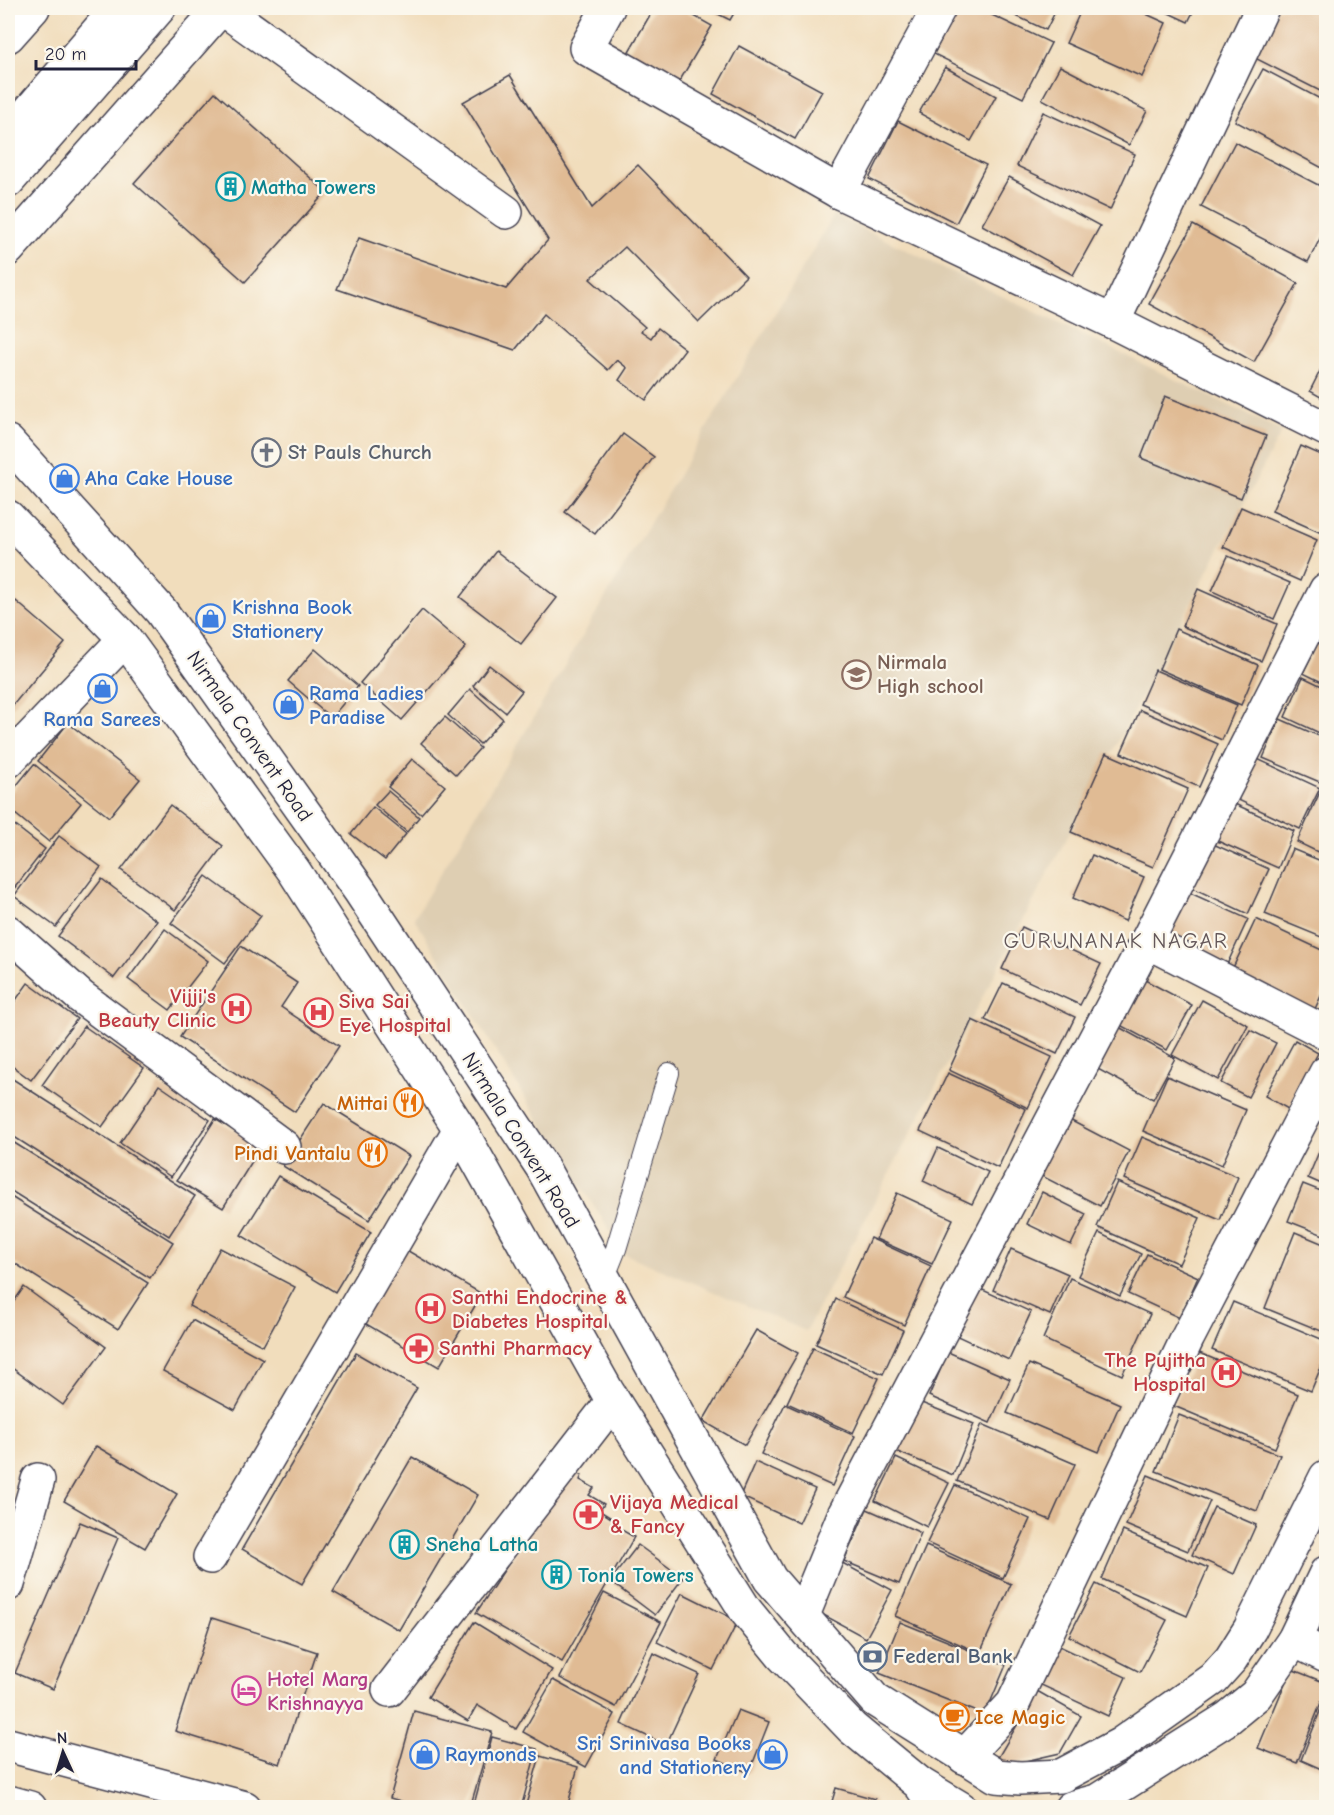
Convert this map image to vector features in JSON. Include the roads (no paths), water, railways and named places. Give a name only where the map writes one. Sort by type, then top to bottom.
[{"type":"main road","points":[[8,36],[33,8]]},
{"type":"main road","points":[[8,136],[118,8]]},
{"type":"main road","points":[[8,181],[159,8]]},
{"type":"main road","points":[[8,249],[221,8],[506,212]]},
{"type":"main road","points":[[608,8],[586,48],[839,192],[1113,322],[1326,429]]},
{"type":"main road","points":[[839,192],[939,8]]},
{"type":"main road","points":[[1113,322],[1262,8]]},
{"type":"main road","name":"Nirmala Convent Road","points":[[8,442],[161,611],[353,881],[542,1167],[770,1579],[875,1700],[996,1776],[1020,1778],[1061,1776],[1121,1744],[1213,1679],[1231,1659],[1250,1629],[1326,1477]]},
{"type":"main road","name":"Nirmala Convent Road","points":[[8,517],[125,639],[294,871],[460,1129],[613,1401],[747,1611],[782,1655],[852,1728],[924,1796],[960,1808]]},
{"type":"main road","points":[[803,1615],[844,1515],[1147,941],[1326,590]]},
{"type":"main road","points":[[8,761],[125,639]]},
{"type":"main road","points":[[8,932],[81,997],[284,1147]]},
{"type":"main road","points":[[1147,941],[1326,1033]]},
{"type":"main road","points":[[964,1757],[1013,1704],[1188,1337],[1326,1072]]},
{"type":"main road","points":[[210,1557],[460,1129]]},
{"type":"main road","points":[[389,1689],[613,1401]]},
{"type":"main road","points":[[8,1584],[38,1480]]},
{"type":"main road","points":[[1071,1808],[1111,1798],[1228,1718],[1256,1695],[1294,1640],[1326,1573]]},
{"type":"main road","points":[[1294,1640],[1326,1656]]},
{"type":"main road","points":[[8,1745],[239,1807]]},
{"type":"main road","points":[[8,1802],[30,1808]]},
{"type":"lane","points":[[604,1279],[669,1073]]},
{"type":"place","name":"Matha Towers","points":[[230,187]]},
{"type":"place","name":"St Pauls Church","points":[[267,452]]},
{"type":"place","name":"Aha Cake House","points":[[64,478]]},
{"type":"place","name":"Krishna Book Stationery","points":[[211,619]]},
{"type":"place","name":"Nirmala High school","points":[[856,674]]},
{"type":"place","name":"Rama Sarees","points":[[102,688]]},
{"type":"place","name":"Rama Ladies Paradise","points":[[288,705]]},
{"type":"place","name":"Vijji's Beauty Clinic","points":[[237,1008]]},
{"type":"place","name":"Siva Sai Eye Hospital","points":[[318,1013]]},
{"type":"place","name":"Mittai","points":[[409,1103]]},
{"type":"place","name":"Pindi Vantalu","points":[[372,1153]]},
{"type":"place","name":"Santhi Endocrine & Diabetes Hospital","points":[[431,1309]]},
{"type":"place","name":"Santhi Pharmacy","points":[[418,1348]]},
{"type":"place","name":"The Pujitha Hospital","points":[[1227,1372]]},
{"type":"place","name":"Vijaya Medical & Fancy","points":[[589,1514]]},
{"type":"place","name":"Sneha Latha","points":[[405,1544]]},
{"type":"place","name":"Tonia Towers","points":[[557,1575]]},
{"type":"place","name":"Federal Bank","points":[[872,1656]]},
{"type":"place","name":"Hotel Marg Krishnayya","points":[[246,1691]]},
{"type":"place","name":"Ice Magic","points":[[954,1717]]},
{"type":"place","name":"Raymonds","points":[[424,1754]]},
{"type":"place","name":"Sri Srinivasa Books and Stationery","points":[[772,1755]]},
{"type":"district","name":"GURUNANAK NAGAR","points":[[1116,940]]}]
